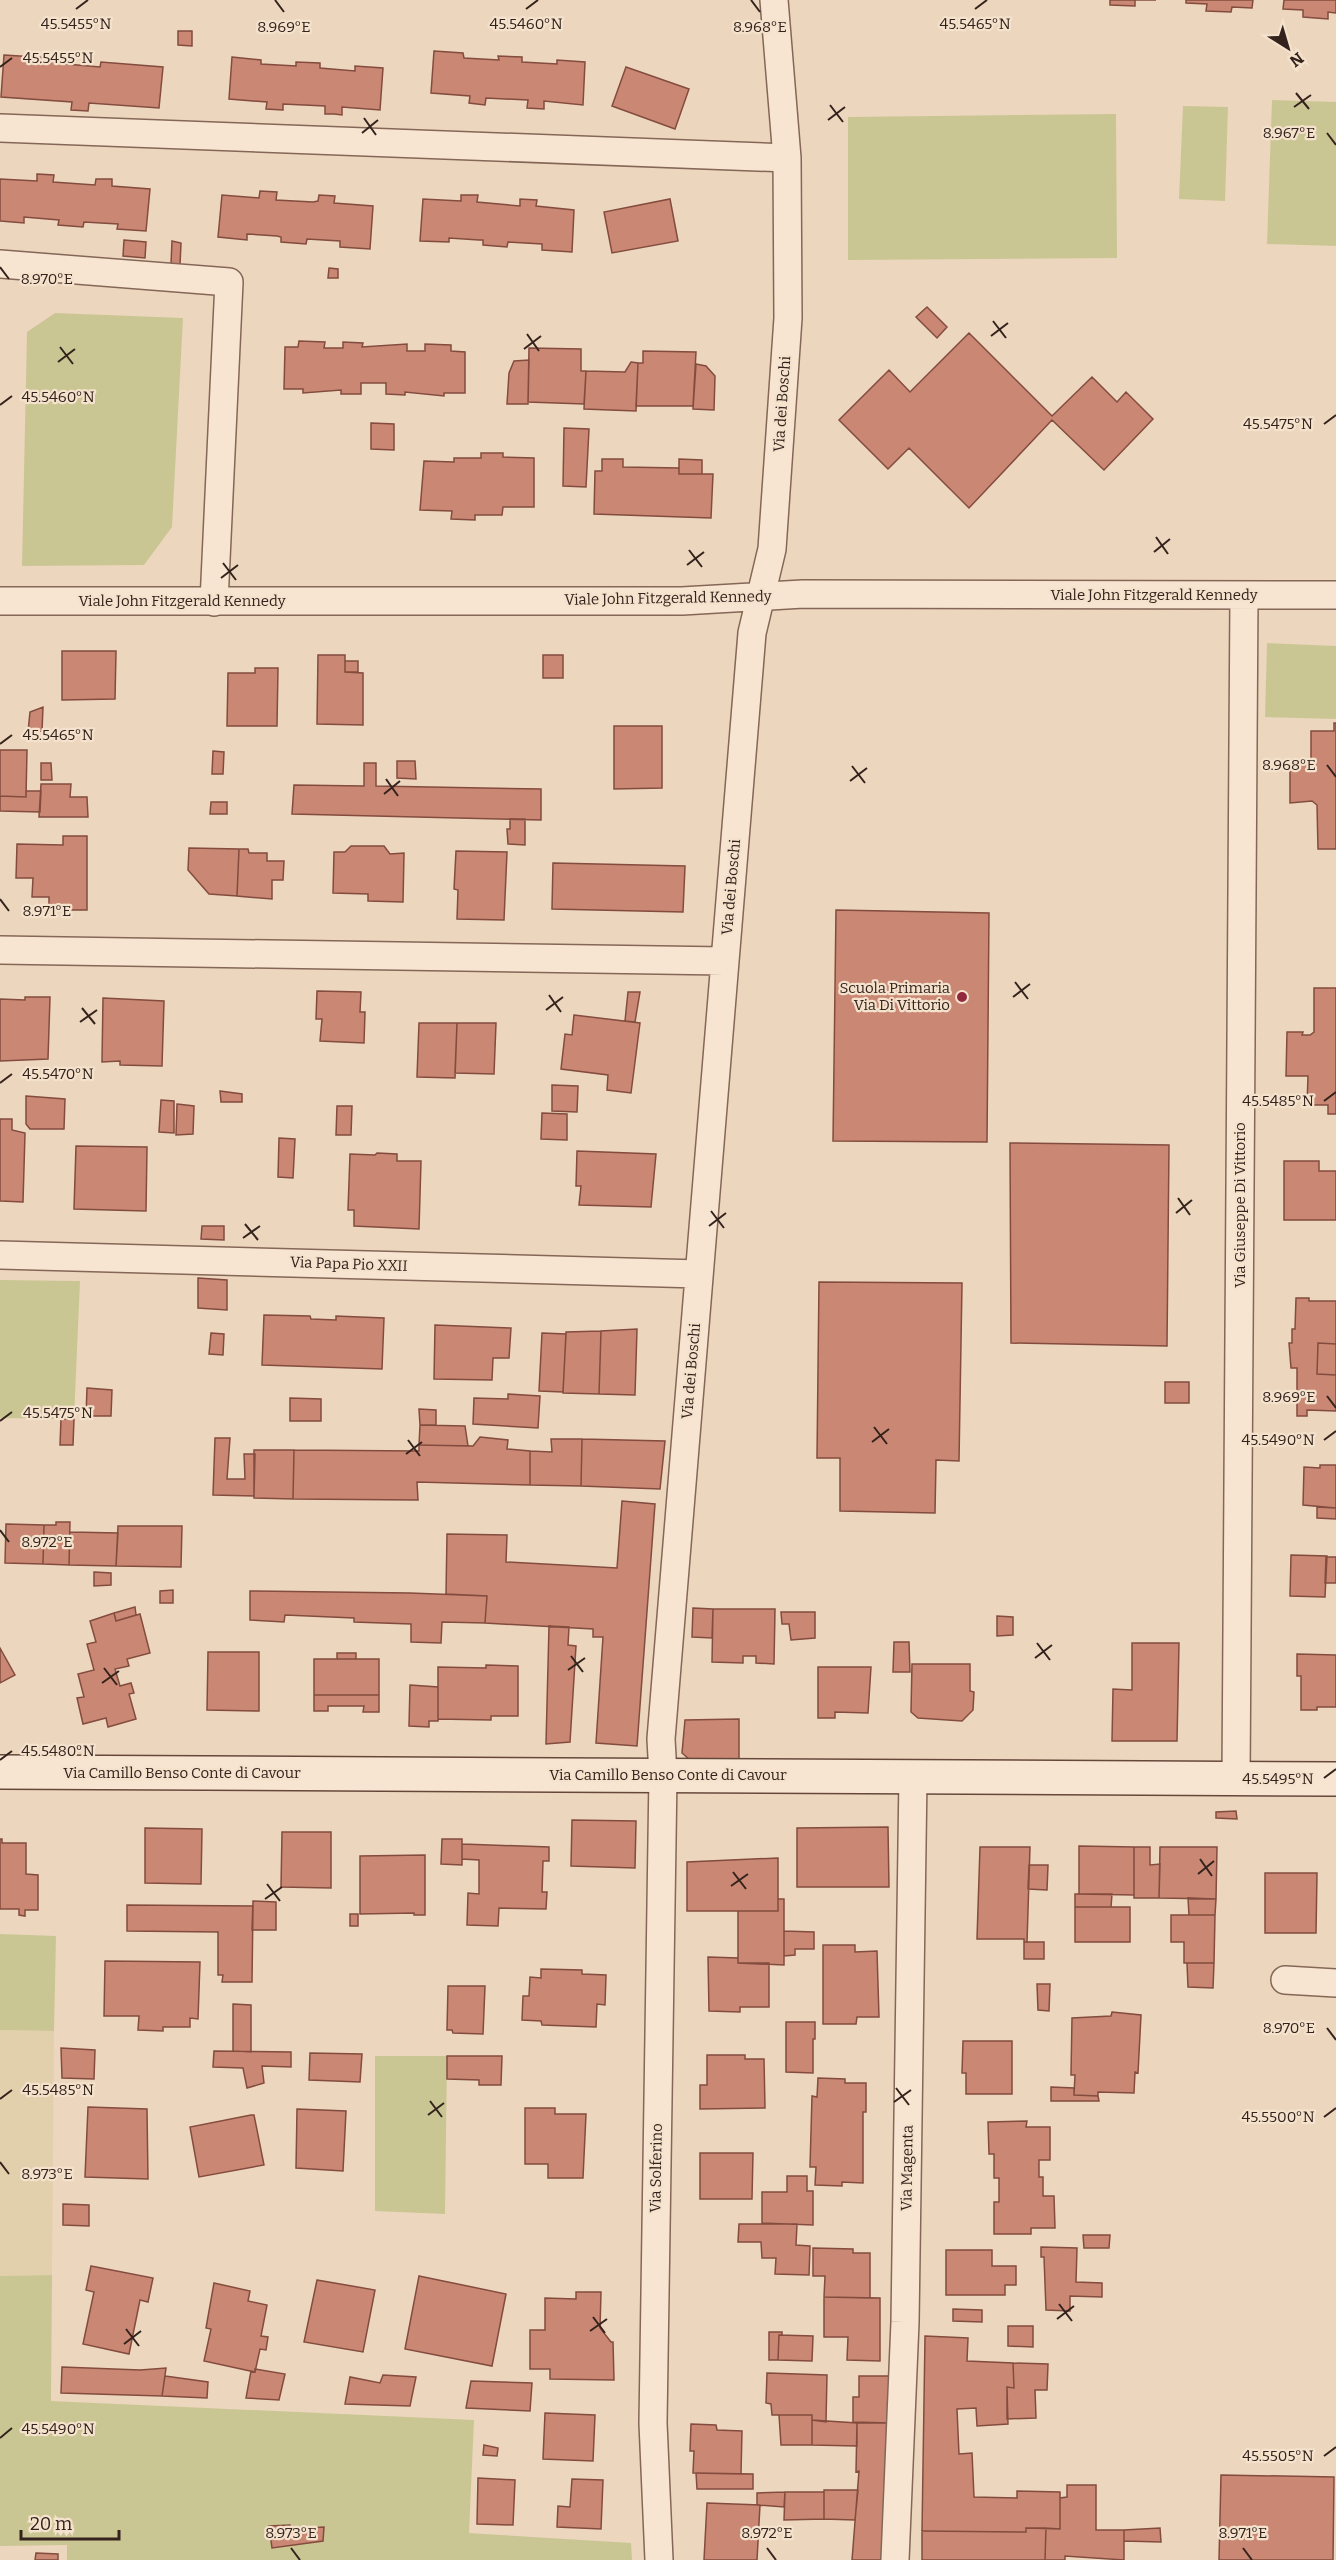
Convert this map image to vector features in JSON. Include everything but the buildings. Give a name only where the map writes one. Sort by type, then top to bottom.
[{"type":"street","name":"Via dei Boschi","points":[[663,1775],[661,1739],[752,633],[772,549],[788,318],[787,158],[774,0]]},
{"type":"street","points":[[0,128],[787,158]]},
{"type":"street","points":[[0,264],[229,282],[214,602]]},
{"type":"street","name":"Viale John Fitzgerald Kennedy","points":[[0,601],[682,601],[803,594],[1336,595]]},
{"type":"street","name":"Via Giuseppe Di Vittorio","points":[[1236,1779],[1244,596]]},
{"type":"street","points":[[0,950],[725,961]]},
{"type":"street","name":"Via Papa Pio XXII","points":[[0,1255],[699,1274]]},
{"type":"street","name":"Via Camillo Benso Conte di Cavour","points":[[0,1772],[1336,1779]]},
{"type":"street","name":"Via Solferino","points":[[659,2560],[654,2412],[663,1775]]},
{"type":"street","name":"Via Magenta","points":[[895,2560],[905,2322],[913,1777]]},
{"type":"street","points":[[1285,1980],[1336,1983]]},
{"type":"shaded area","points":[[1272,100],[1336,102],[1336,246],[1267,244]]},
{"type":"shaded area","points":[[1183,106],[1228,107],[1225,201],[1179,199]]},
{"type":"shaded area","points":[[1116,114],[1117,258],[848,260],[848,117]]},
{"type":"shaded area","points":[[55,313],[183,318],[172,527],[144,565],[22,566],[27,332]]},
{"type":"shaded area","points":[[1267,643],[1336,646],[1336,719],[1265,717]]},
{"type":"shaded area","points":[[0,1280],[80,1281],[74,1419],[0,1418]]},
{"type":"shaded area","points":[[0,1934],[56,1936],[54,2031],[0,2030]]},
{"type":"shaded area","points":[[0,2030],[54,2031],[52,2275],[0,2276]]},
{"type":"shaded area","points":[[375,2056],[447,2056],[445,2214],[375,2211]]},
{"type":"shaded area","points":[[52,2275],[51,2401],[474,2420],[469,2533],[631,2543],[632,2560],[67,2560],[67,2545],[0,2546],[0,2276]]},
{"type":"place","name":"Scuola Primaria Via Di Vittorio","points":[[962,997]]}]
